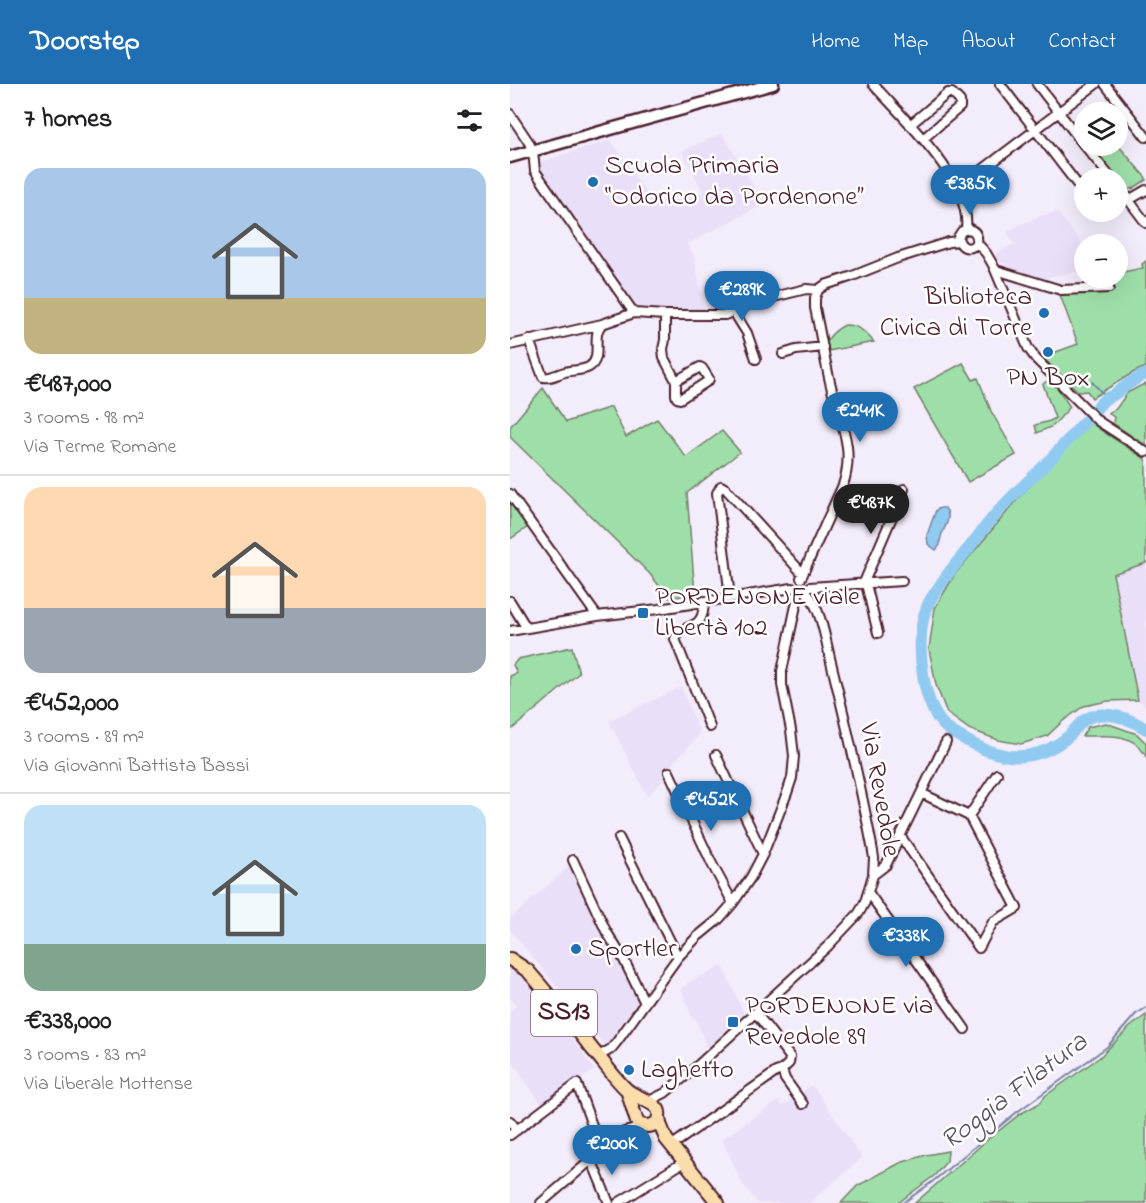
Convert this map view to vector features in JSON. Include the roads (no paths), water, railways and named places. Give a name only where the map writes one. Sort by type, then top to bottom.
[{"type":"main road","name":"SS13","points":[[510,959],[528,971],[627,1090],[655,1105],[660,1124],[669,1142],[718,1203]]},
{"type":"main road","name":"SS13","points":[[627,1090],[637,1122],[669,1142]]},
{"type":"main road","points":[[634,1113],[639,1104],[647,1102]]},
{"type":"main road","points":[[645,1127],[655,1124],[659,1115]]},
{"type":"street","points":[[510,157],[772,84]]},
{"type":"street","points":[[873,84],[936,155],[957,189],[967,218],[966,229],[960,234],[958,241]]},
{"type":"street","points":[[1000,84],[1074,180]]},
{"type":"street","points":[[1037,84],[1074,131]]},
{"type":"street","points":[[957,189],[1096,84]]},
{"type":"street","points":[[1105,84],[1146,137]]},
{"type":"street","points":[[910,125],[948,93],[952,93],[960,101],[960,107],[923,139]]},
{"type":"street","points":[[510,114],[533,152],[536,172],[634,313]]},
{"type":"street","points":[[1094,156],[1103,168]]},
{"type":"street","points":[[1128,198],[1146,190]]},
{"type":"street","points":[[1128,199],[1146,223]]},
{"type":"street","points":[[966,229],[975,232],[977,243],[996,270],[1028,348],[1036,359],[1098,421],[1146,453]]},
{"type":"street","points":[[958,241],[960,245],[967,248],[977,243]]},
{"type":"street","points":[[792,588],[795,581],[802,576],[843,485],[849,461],[814,298],[818,290],[825,285],[898,258],[958,241]]},
{"type":"street","points":[[996,270],[1061,290],[1109,288]]},
{"type":"street","points":[[510,345],[602,324],[634,313],[725,315],[753,302],[806,289],[818,290]]},
{"type":"street","points":[[738,310],[737,317],[747,333],[756,359]]},
{"type":"street","points":[[665,315],[664,358],[675,381],[677,398],[680,399],[709,379],[700,367],[675,381]]},
{"type":"street","points":[[530,340],[543,377],[549,378],[568,371],[585,369],[592,364],[596,355],[597,330],[602,324]]},
{"type":"street","points":[[783,354],[823,347]]},
{"type":"street","points":[[730,597],[717,493],[721,486],[807,581],[808,590],[804,595],[798,596]]},
{"type":"street","points":[[878,633],[866,576],[904,489]]},
{"type":"street","points":[[510,494],[597,616]]},
{"type":"street","points":[[808,590],[902,581]]},
{"type":"street","points":[[792,588],[798,596]]},
{"type":"street","points":[[510,631],[792,588]]},
{"type":"street","name":"Via Revedole","points":[[647,1102],[665,1093],[694,1069],[828,946],[859,913],[865,902],[873,875],[874,858],[871,839],[840,698],[821,624],[808,590]]},
{"type":"street","points":[[598,1056],[611,1049],[616,1043],[678,957],[733,903],[763,854],[792,777],[794,756],[782,686],[782,671],[798,596]]},
{"type":"street","points":[[510,601],[526,627]]},
{"type":"street","points":[[704,602],[702,618],[676,634],[675,639],[710,727]]},
{"type":"street","points":[[873,875],[886,865],[946,742]]},
{"type":"street","points":[[716,755],[763,854]]},
{"type":"street","points":[[669,772],[733,903]]},
{"type":"street","points":[[969,816],[997,774]]},
{"type":"street","points":[[901,837],[979,948],[993,922],[1017,908],[969,816],[921,793]]},
{"type":"street","points":[[619,838],[678,957]]},
{"type":"street","points":[[573,860],[606,931],[624,960],[645,1002]]},
{"type":"street","points":[[868,892],[965,1029]]},
{"type":"street","points":[[669,1142],[782,1070],[789,1063],[790,1057],[755,1013]]},
{"type":"street","points":[[782,1070],[803,1104]]},
{"type":"street","points":[[510,1121],[513,1132],[584,1079]]},
{"type":"street","points":[[577,1084],[602,1150]]},
{"type":"street","points":[[659,1115],[665,1093]]},
{"type":"street","points":[[540,1203],[624,1132],[634,1113]]},
{"type":"street","points":[[624,1132],[645,1127]]},
{"type":"street","points":[[591,1159],[609,1203]]},
{"type":"street","points":[[618,1203],[684,1161]]},
{"type":"water","points":[[945,508],[948,517],[940,545],[936,550],[928,544],[927,535],[936,510]]},
{"type":"waterway","points":[[1146,374],[1106,398],[1049,461],[987,524],[929,601],[921,633],[924,682],[933,710],[947,728],[986,750],[1011,756],[1035,754],[1059,744],[1086,719],[1100,715],[1117,716],[1146,729]]},
{"type":"waterway","points":[[1092,382],[1107,398]]},
{"type":"waterway","name":"Roggia Filatura","points":[[903,1203],[1017,1112],[1107,1047],[1136,1014],[1146,1008]]},
{"type":"place","name":"Scuola Primaria “Odorico da Pordenone”","points":[[593,182]]},
{"type":"place","name":"Biblioteca Civica di Torre","points":[[1044,313]]},
{"type":"place","name":"PN Box","points":[[1048,352]]},
{"type":"place","name":"PORDENONE viale Libertà 102","points":[[643,613]]},
{"type":"place","name":"Sportler","points":[[576,949]]},
{"type":"place","name":"PORDENONE via Revedole 89","points":[[733,1022]]},
{"type":"place","name":"Laghetto","points":[[629,1070]]}]
